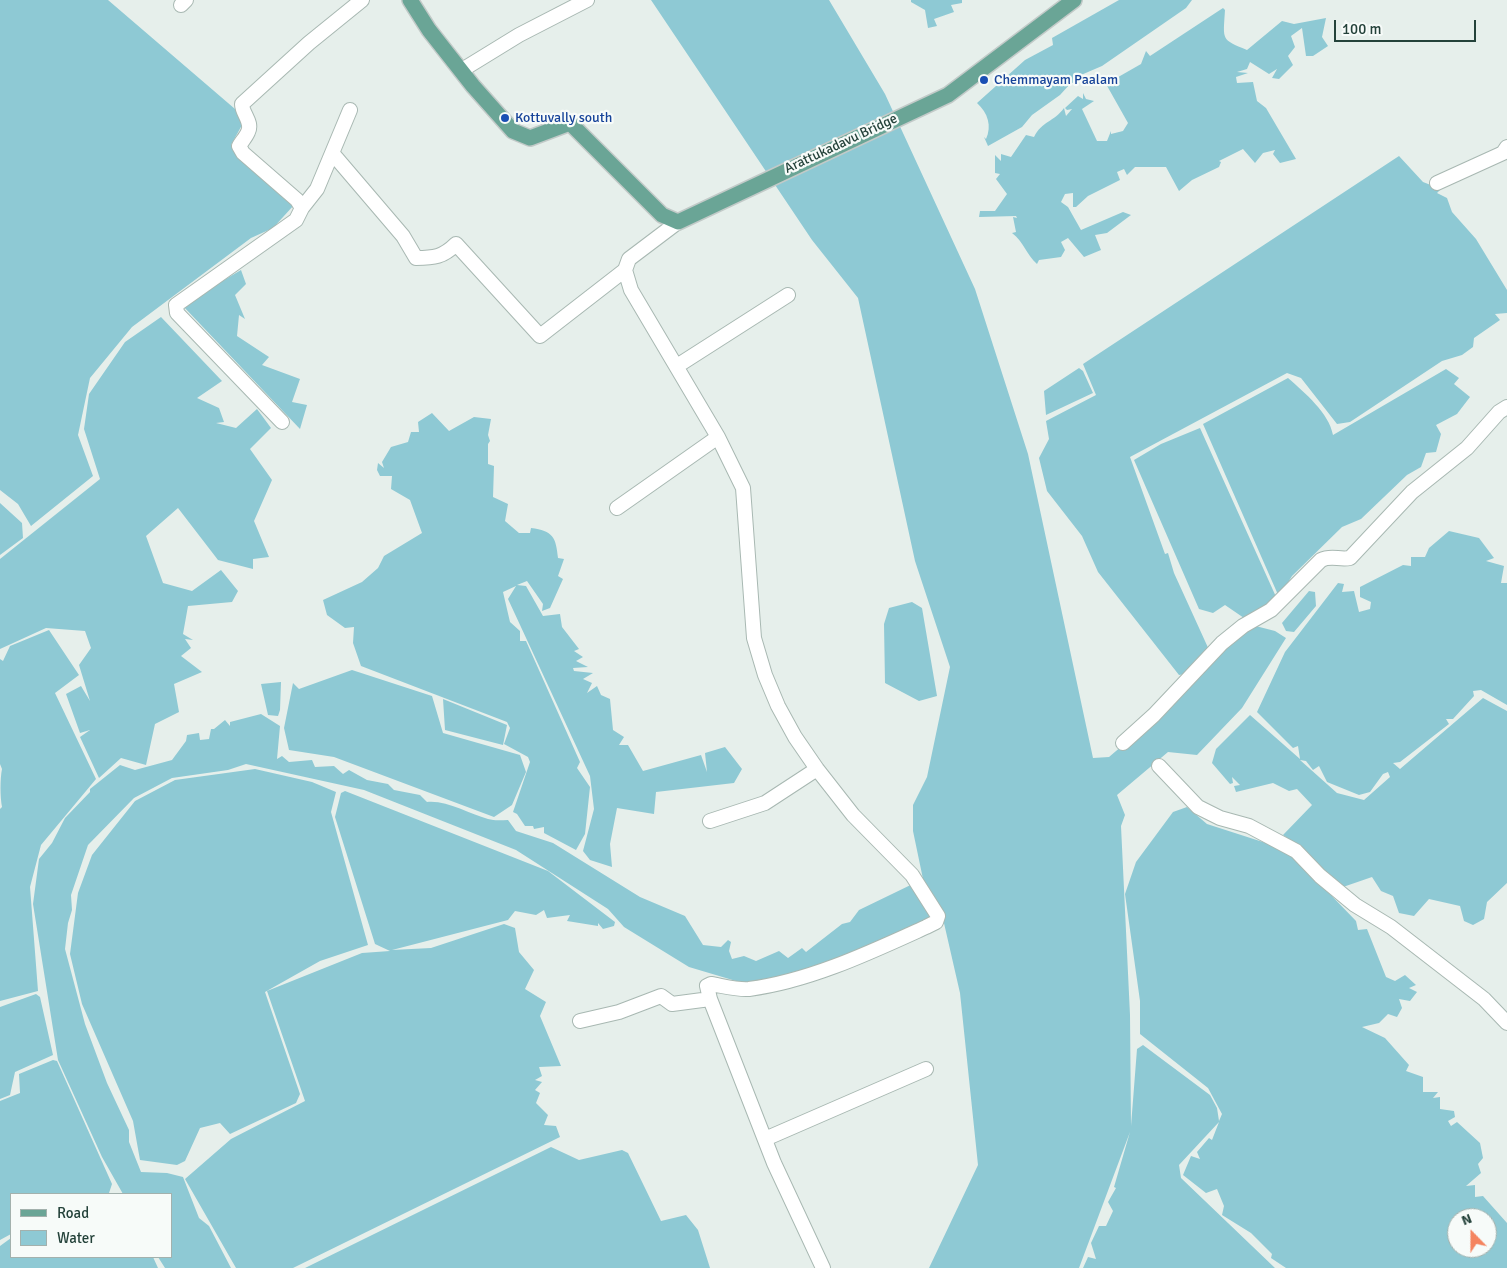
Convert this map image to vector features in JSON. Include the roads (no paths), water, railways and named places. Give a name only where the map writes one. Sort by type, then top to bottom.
[{"type":"main road","points":[[410,0],[429,30],[473,86],[513,131],[530,138],[570,123],[662,215],[678,222]]},
{"type":"main road","name":"Arattukadavu Bridge","points":[[678,222],[734,194],[948,95],[1074,0]]},
{"type":"street","points":[[462,70],[519,36],[587,0]]},
{"type":"street","points":[[302,208],[296,200],[244,154],[239,146],[250,130],[250,122],[242,112],[242,104],[355,2]]},
{"type":"street","points":[[282,422],[177,313],[176,305],[296,220],[302,208],[317,190],[350,110]]},
{"type":"street","points":[[1437,183],[1504,153],[1507,147]]},
{"type":"street","points":[[333,154],[403,236],[416,258],[433,258],[445,255],[456,244],[540,336],[625,270],[630,259],[678,222]]},
{"type":"street","points":[[625,270],[631,290],[678,366],[718,437],[743,488],[754,638],[765,675],[778,706],[794,737],[817,769],[853,814],[912,875],[938,916],[936,922],[926,927],[852,960],[817,972],[748,989],[711,984],[707,986],[710,999],[765,1139],[823,1268]]},
{"type":"street","points":[[678,366],[788,295]]},
{"type":"street","points":[[1123,743],[1154,715],[1222,643],[1242,626],[1270,610],[1321,560],[1329,556],[1342,559],[1350,558],[1412,492],[1467,448],[1499,412],[1507,407]]},
{"type":"street","points":[[617,508],[718,437]]},
{"type":"street","points":[[1159,766],[1198,807],[1220,818],[1249,826],[1296,851],[1320,876],[1355,906],[1391,927],[1484,999],[1507,1023]]},
{"type":"street","points":[[710,821],[765,803],[817,769]]},
{"type":"street","points":[[580,1021],[619,1012],[661,996],[672,1004],[710,999]]},
{"type":"street","points":[[765,1139],[926,1069]]},
{"type":"water","points":[[0,0],[108,0],[242,115],[242,125],[231,145],[241,158],[294,205],[273,228],[251,238],[132,327],[90,378],[78,435],[93,476],[31,526],[18,504],[0,490]]},
{"type":"water","points":[[651,0],[829,0],[885,94],[975,289],[1028,454],[1093,758],[1109,757],[1157,716],[1240,622],[1275,631],[1286,638],[1242,708],[1197,755],[1168,752],[1117,795],[1125,815],[1121,826],[1130,1015],[1131,1126],[1137,1049],[1143,1045],[1210,1095],[1217,1108],[1219,1121],[1222,1114],[1208,1088],[1140,1034],[1140,1001],[1125,894],[1136,862],[1173,812],[1187,807],[1207,824],[1269,844],[1295,858],[1356,921],[1358,930],[1367,929],[1386,977],[1395,981],[1405,975],[1416,985],[1409,988],[1417,992],[1410,1001],[1399,999],[1402,1008],[1397,1017],[1388,1014],[1379,1023],[1362,1027],[1385,1038],[1409,1065],[1406,1071],[1423,1077],[1423,1092],[1438,1092],[1433,1098],[1440,1097],[1440,1109],[1454,1111],[1455,1117],[1448,1121],[1451,1126],[1457,1122],[1480,1143],[1483,1158],[1478,1164],[1481,1173],[1466,1186],[1475,1185],[1475,1197],[1483,1196],[1494,1208],[1447,1208],[1447,1258],[1497,1258],[1497,1212],[1507,1223],[1507,1268],[1286,1268],[1271,1258],[1272,1254],[1251,1233],[1222,1215],[1224,1206],[1217,1189],[1206,1193],[1183,1175],[1191,1156],[1200,1159],[1197,1152],[1209,1138],[1212,1140],[1219,1122],[1179,1165],[1181,1178],[1275,1268],[1083,1268],[1088,1257],[1096,1259],[1091,1243],[1099,1226],[1106,1226],[1113,1211],[1108,1202],[1116,1188],[1114,1187],[1130,1132],[1079,1268],[929,1268],[978,1165],[960,993],[941,910],[925,923],[839,963],[746,984],[689,967],[624,927],[608,909],[516,850],[364,790],[246,764],[228,770],[172,778],[134,798],[88,845],[71,895],[72,910],[68,923],[65,949],[85,1024],[107,1083],[129,1130],[129,1142],[141,1172],[167,1173],[183,1177],[199,1218],[209,1226],[231,1268],[165,1268],[159,1258],[172,1258],[172,1193],[122,1193],[102,1157],[58,1060],[33,904],[39,859],[52,843],[65,818],[90,792],[90,789],[120,765],[135,770],[172,760],[186,741],[187,735],[199,733],[200,740],[209,739],[211,729],[214,729],[225,720],[230,726],[230,722],[261,714],[280,726],[277,759],[282,756],[289,762],[312,760],[315,767],[334,766],[343,774],[349,770],[367,780],[388,784],[394,790],[420,795],[427,802],[450,805],[491,820],[508,820],[516,831],[553,843],[640,897],[685,916],[703,945],[721,947],[728,940],[731,942],[729,951],[732,959],[744,956],[756,961],[779,951],[788,958],[802,948],[806,952],[842,924],[850,922],[859,910],[923,879],[913,831],[913,805],[927,777],[950,667],[915,561],[858,298],[812,240]]},
{"type":"water","points":[[911,0],[962,0],[962,3],[951,5],[954,12],[934,19],[937,26],[928,28],[925,10],[911,2]]},
{"type":"water","points":[[1119,0],[1192,0],[1186,8],[1102,66],[1081,75],[1083,78],[1070,84],[1060,95],[1032,115],[1022,127],[988,146],[984,137],[986,139],[988,134],[988,120],[984,111],[977,103],[1025,60],[1053,45],[1052,38]]},
{"type":"water","points":[[1223,8],[1225,10],[1224,33],[1226,38],[1228,41],[1247,50],[1282,21],[1294,24],[1326,18],[1322,37],[1328,46],[1313,56],[1306,56],[1302,28],[1291,36],[1295,47],[1288,56],[1293,65],[1279,79],[1272,78],[1277,69],[1269,74],[1250,62],[1247,69],[1237,72],[1248,73],[1236,77],[1237,83],[1253,82],[1257,101],[1266,108],[1296,159],[1280,163],[1273,154],[1275,150],[1263,153],[1255,163],[1243,149],[1219,161],[1221,162],[1219,167],[1192,180],[1179,191],[1166,167],[1135,167],[1127,175],[1124,169],[1117,172],[1120,180],[1088,196],[1076,207],[1073,207],[1073,193],[1065,194],[1061,202],[1068,207],[1081,230],[1123,212],[1131,215],[1107,233],[1095,235],[1101,250],[1084,257],[1068,238],[1061,242],[1065,250],[1061,257],[1039,260],[1037,264],[1012,233],[1016,232],[1013,217],[1017,218],[1016,216],[979,217],[980,211],[995,211],[1007,194],[996,179],[1000,174],[995,173],[995,155],[1001,161],[1001,154],[1011,157],[1026,135],[1034,137],[1041,128],[1064,108],[1066,116],[1072,109],[1067,110],[1065,108],[1078,96],[1083,99],[1083,93],[1086,99],[1094,101],[1082,109],[1097,141],[1107,141],[1111,131],[1111,134],[1123,131],[1128,123],[1106,84],[1141,64],[1146,51],[1150,56]]},
{"type":"water","points":[[1399,156],[1423,182],[1441,189],[1437,193],[1447,198],[1452,212],[1476,239],[1507,290],[1507,313],[1495,314],[1500,320],[1474,338],[1473,347],[1462,355],[1442,361],[1350,422],[1337,424],[1301,378],[1287,373],[1130,457],[1165,554],[1168,553],[1174,573],[1210,652],[1192,673],[1179,675],[1098,572],[1082,536],[1047,491],[1039,458],[1049,439],[1046,421],[1096,395],[1083,364]]},
{"type":"water","points":[[241,270],[246,284],[235,295],[245,319],[239,315],[237,336],[269,357],[262,365],[300,379],[292,402],[307,405],[300,429],[182,305]]},
{"type":"water","points":[[161,317],[222,381],[197,398],[219,408],[224,422],[216,423],[236,428],[257,409],[271,428],[250,449],[272,480],[254,521],[269,557],[253,559],[253,569],[218,560],[178,508],[146,536],[163,583],[192,591],[221,570],[238,591],[232,602],[188,606],[183,634],[193,640],[185,639],[191,648],[181,656],[202,672],[174,684],[179,712],[155,724],[146,765],[121,758],[99,778],[80,737],[90,730],[80,733],[66,694],[81,686],[90,701],[79,665],[91,648],[85,631],[46,628],[0,649],[0,559],[100,479],[84,429],[89,394],[125,342]]},
{"type":"water","points":[[1079,368],[1083,371],[1093,393],[1046,415],[1044,391]]},
{"type":"water","points":[[1446,369],[1459,378],[1454,384],[1470,397],[1457,414],[1436,425],[1441,434],[1436,452],[1426,453],[1421,467],[1407,475],[1361,519],[1342,527],[1292,576],[1279,597],[1203,424],[1288,378],[1321,411],[1331,427],[1333,435]]},
{"type":"water","points":[[432,413],[449,431],[474,417],[491,419],[488,435],[490,441],[488,444],[488,464],[494,466],[493,497],[508,504],[505,521],[519,533],[530,533],[531,528],[549,533],[556,545],[558,558],[564,559],[558,576],[563,579],[550,608],[542,611],[543,604],[527,581],[517,585],[526,586],[543,616],[560,614],[562,627],[579,649],[574,651],[583,657],[576,661],[588,667],[573,668],[574,671],[593,673],[583,679],[592,683],[587,693],[597,686],[601,695],[610,699],[613,730],[624,737],[619,745],[628,745],[643,771],[701,755],[707,772],[705,753],[725,747],[742,769],[734,783],[656,792],[654,814],[617,808],[610,844],[612,867],[590,860],[583,851],[594,809],[590,776],[508,599],[516,586],[503,592],[510,622],[520,631],[520,641],[526,641],[580,762],[577,768],[590,787],[585,834],[576,850],[544,833],[544,827],[534,829],[533,826],[525,826],[517,814],[513,812],[530,762],[528,757],[504,744],[510,728],[507,722],[361,666],[353,643],[354,627],[345,628],[327,615],[323,600],[362,582],[378,568],[384,556],[422,533],[410,500],[391,489],[392,476],[380,476],[377,470],[378,463],[384,468],[382,462],[391,447],[408,442],[411,432],[419,432],[418,422]]},
{"type":"water","points":[[1200,428],[1277,599],[1244,618],[1225,605],[1213,613],[1199,609],[1134,460],[1161,444]]},
{"type":"water","points":[[0,503],[22,523],[23,538],[0,555]]},
{"type":"water","points":[[1449,531],[1479,538],[1494,558],[1486,561],[1504,566],[1501,583],[1507,583],[1507,705],[1481,690],[1473,691],[1474,696],[1453,719],[1446,719],[1449,724],[1400,762],[1393,763],[1400,769],[1483,698],[1507,711],[1507,883],[1487,902],[1484,919],[1473,925],[1464,921],[1460,906],[1429,899],[1414,916],[1399,913],[1393,896],[1381,891],[1372,877],[1343,887],[1283,835],[1312,805],[1297,789],[1289,791],[1273,783],[1236,792],[1234,786],[1240,785],[1232,777],[1233,783],[1230,784],[1212,763],[1216,749],[1250,715],[1300,759],[1298,746],[1293,748],[1257,712],[1285,652],[1338,583],[1344,584],[1342,592],[1354,591],[1359,612],[1370,609],[1371,602],[1360,597],[1360,587],[1403,565],[1411,566],[1411,557],[1425,557],[1429,548]],"holes":[[[1300,760],[1306,761],[1313,770],[1319,766],[1327,782],[1359,795],[1370,792],[1383,774],[1388,772],[1390,777],[1364,800],[1337,793]]]},
{"type":"water","points":[[1309,591],[1315,592],[1316,606],[1294,632],[1286,631],[1282,623]]},
{"type":"water","points":[[912,602],[922,608],[937,696],[919,701],[885,683],[884,624],[889,608]]},
{"type":"water","points":[[49,630],[79,675],[55,693],[96,779],[41,845],[30,887],[38,991],[0,1001],[0,809],[2,807],[0,788],[2,769],[0,764],[0,659],[3,661],[10,646]]},
{"type":"water","points":[[352,670],[432,696],[443,733],[520,755],[526,772],[512,805],[494,817],[334,757],[289,750],[284,728],[293,683],[299,689]]},
{"type":"water","points":[[281,682],[278,716],[268,715],[261,684]]},
{"type":"water","points":[[443,699],[507,725],[503,745],[445,730]]},
{"type":"water","points":[[255,769],[312,782],[336,792],[331,812],[368,945],[320,961],[265,992],[300,1094],[296,1103],[230,1134],[220,1123],[200,1128],[185,1161],[177,1165],[140,1160],[133,1121],[82,1004],[70,954],[78,893],[92,855],[135,801],[175,780]]},
{"type":"water","points":[[345,791],[548,871],[615,922],[614,926],[603,929],[598,923],[598,926],[567,921],[570,915],[547,918],[544,910],[536,915],[515,911],[508,920],[392,950],[431,948],[504,924],[515,928],[519,952],[534,970],[525,989],[546,1002],[540,1016],[561,1066],[539,1067],[542,1076],[535,1080],[542,1082],[535,1090],[540,1093],[536,1103],[548,1115],[544,1125],[556,1126],[560,1137],[293,1268],[236,1268],[185,1179],[231,1139],[305,1101],[267,991],[362,953],[390,951],[375,944],[335,817],[341,793]]},
{"type":"water","points":[[36,994],[40,997],[53,1055],[15,1072],[10,1095],[0,1099],[0,1007]]},
{"type":"water","points":[[53,1060],[57,1061],[112,1184],[109,1193],[10,1193],[10,1235],[0,1240],[0,1101],[20,1093],[19,1074]]},
{"type":"water","points":[[551,1147],[579,1160],[622,1150],[628,1153],[661,1221],[686,1215],[698,1230],[710,1268],[305,1268]]},
{"type":"water","points":[[10,1239],[10,1258],[153,1258],[158,1268],[0,1268],[0,1246]]},
{"type":"place","name":"Chemmayam Paalam","points":[[984,80]]},
{"type":"place","name":"Kottuvally south","points":[[505,118]]}]
